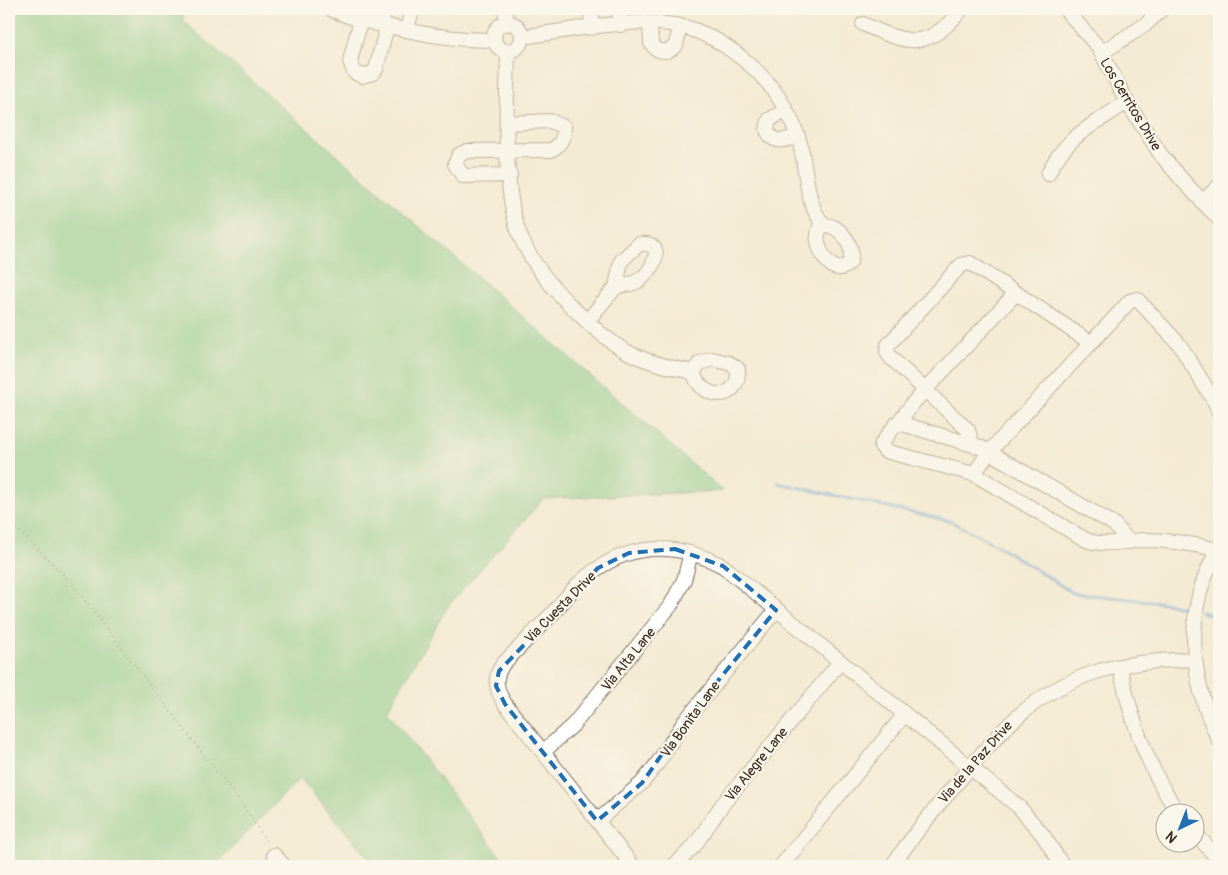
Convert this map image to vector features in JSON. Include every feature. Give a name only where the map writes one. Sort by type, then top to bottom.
[{"type":"street","points":[[330,9],[361,20],[445,39],[495,40]]},
{"type":"street","points":[[361,20],[350,61],[354,72],[362,76],[373,73],[376,69],[385,9]]},
{"type":"street","points":[[407,30],[412,9]]},
{"type":"street","points":[[505,9],[507,24]]},
{"type":"street","points":[[591,9],[592,28]]},
{"type":"street","points":[[619,9],[620,25]]},
{"type":"street","points":[[863,24],[894,38],[913,41],[939,33],[948,26],[962,9]]},
{"type":"street","name":"Los Cerritos Drive","points":[[1065,9],[1101,53],[1127,102],[1161,155],[1219,219]]},
{"type":"street","points":[[1101,53],[1145,25],[1162,9]]},
{"type":"street","points":[[522,38],[592,28],[650,23],[680,26],[716,40],[748,63],[771,86],[786,110],[798,136],[809,194],[821,222]]},
{"type":"street","points":[[650,23],[651,43],[659,51],[665,52],[676,45],[680,26]]},
{"type":"street","points":[[507,24],[516,26],[522,38],[517,48],[508,51],[499,48],[495,40],[499,27],[507,24]]},
{"type":"street","points":[[508,51],[507,122],[510,174],[519,233],[533,260],[550,285],[587,321],[628,354],[657,365],[693,372]]},
{"type":"street","points":[[1048,174],[1069,142],[1083,130],[1127,102]]},
{"type":"street","points":[[786,110],[769,120],[767,130],[776,141],[781,142],[798,136]]},
{"type":"street","points":[[507,122],[550,121],[564,127],[564,136],[558,147],[551,150],[467,151],[459,155],[455,164],[463,176],[510,174]]},
{"type":"street","points":[[1202,202],[1219,186]]},
{"type":"street","points":[[972,444],[968,430],[886,352],[888,345],[961,264],[970,263],[1091,343]]},
{"type":"street","points":[[587,321],[616,287]]},
{"type":"street","points":[[1016,293],[926,390],[882,441],[880,446],[885,451],[974,474],[1086,540],[1100,545],[1128,542],[1189,542],[1219,550],[1208,573],[1199,602],[1194,632],[1195,659],[1206,709],[1219,740]]},
{"type":"street","points":[[974,474],[990,452],[1091,343],[1130,302],[1138,299],[1180,344],[1216,404],[1219,414]]},
{"type":"street","points":[[899,423],[972,444],[990,452],[1114,524],[1128,542]]},
{"type":"street","name":"Via Cuesta Drive","points":[[633,866],[500,696],[496,678],[503,664],[583,580],[598,568],[614,559],[644,550],[675,549],[691,553],[723,566],[905,714],[1027,816],[1042,834],[1062,866]]},
{"type":"street","name":"Via Alta Lane","points":[[544,751],[574,725],[671,605],[684,580],[691,553]]},
{"type":"street","name":"Via Bonita Lane","points":[[597,821],[642,783],[685,722],[776,610]]},
{"type":"street","name":"Via de la Paz Drive","points":[[892,866],[933,811],[969,768],[1012,720],[1041,697],[1073,680],[1095,672],[1154,661],[1195,659]]},
{"type":"street","name":"Via Alegre Lane","points":[[674,866],[695,845],[728,798],[840,662]]},
{"type":"street","points":[[1120,668],[1138,733],[1151,765],[1172,802]]},
{"type":"street","points":[[781,866],[905,714]]},
{"type":"street","points":[[1206,845],[1219,860]]},
{"type":"street","points":[[274,855],[284,866]]},
{"type":"path","points":[[9,520],[68,580],[242,804],[274,855]]},
{"type":"highlighted area","points":[[675,549],[723,566],[776,610],[685,721],[642,783],[597,821],[505,704],[496,686],[499,671],[598,568],[629,553]]},
{"type":"green space","points":[[9,9],[183,9],[183,21],[723,491],[543,499],[448,606],[387,711],[508,866],[375,866],[300,778],[215,866],[9,866]]},
{"type":"waterway","points":[[778,483],[950,521],[1000,547],[1073,593],[1166,603],[1193,610]]},
{"type":"waterway","points":[[1201,612],[1219,617]]}]
